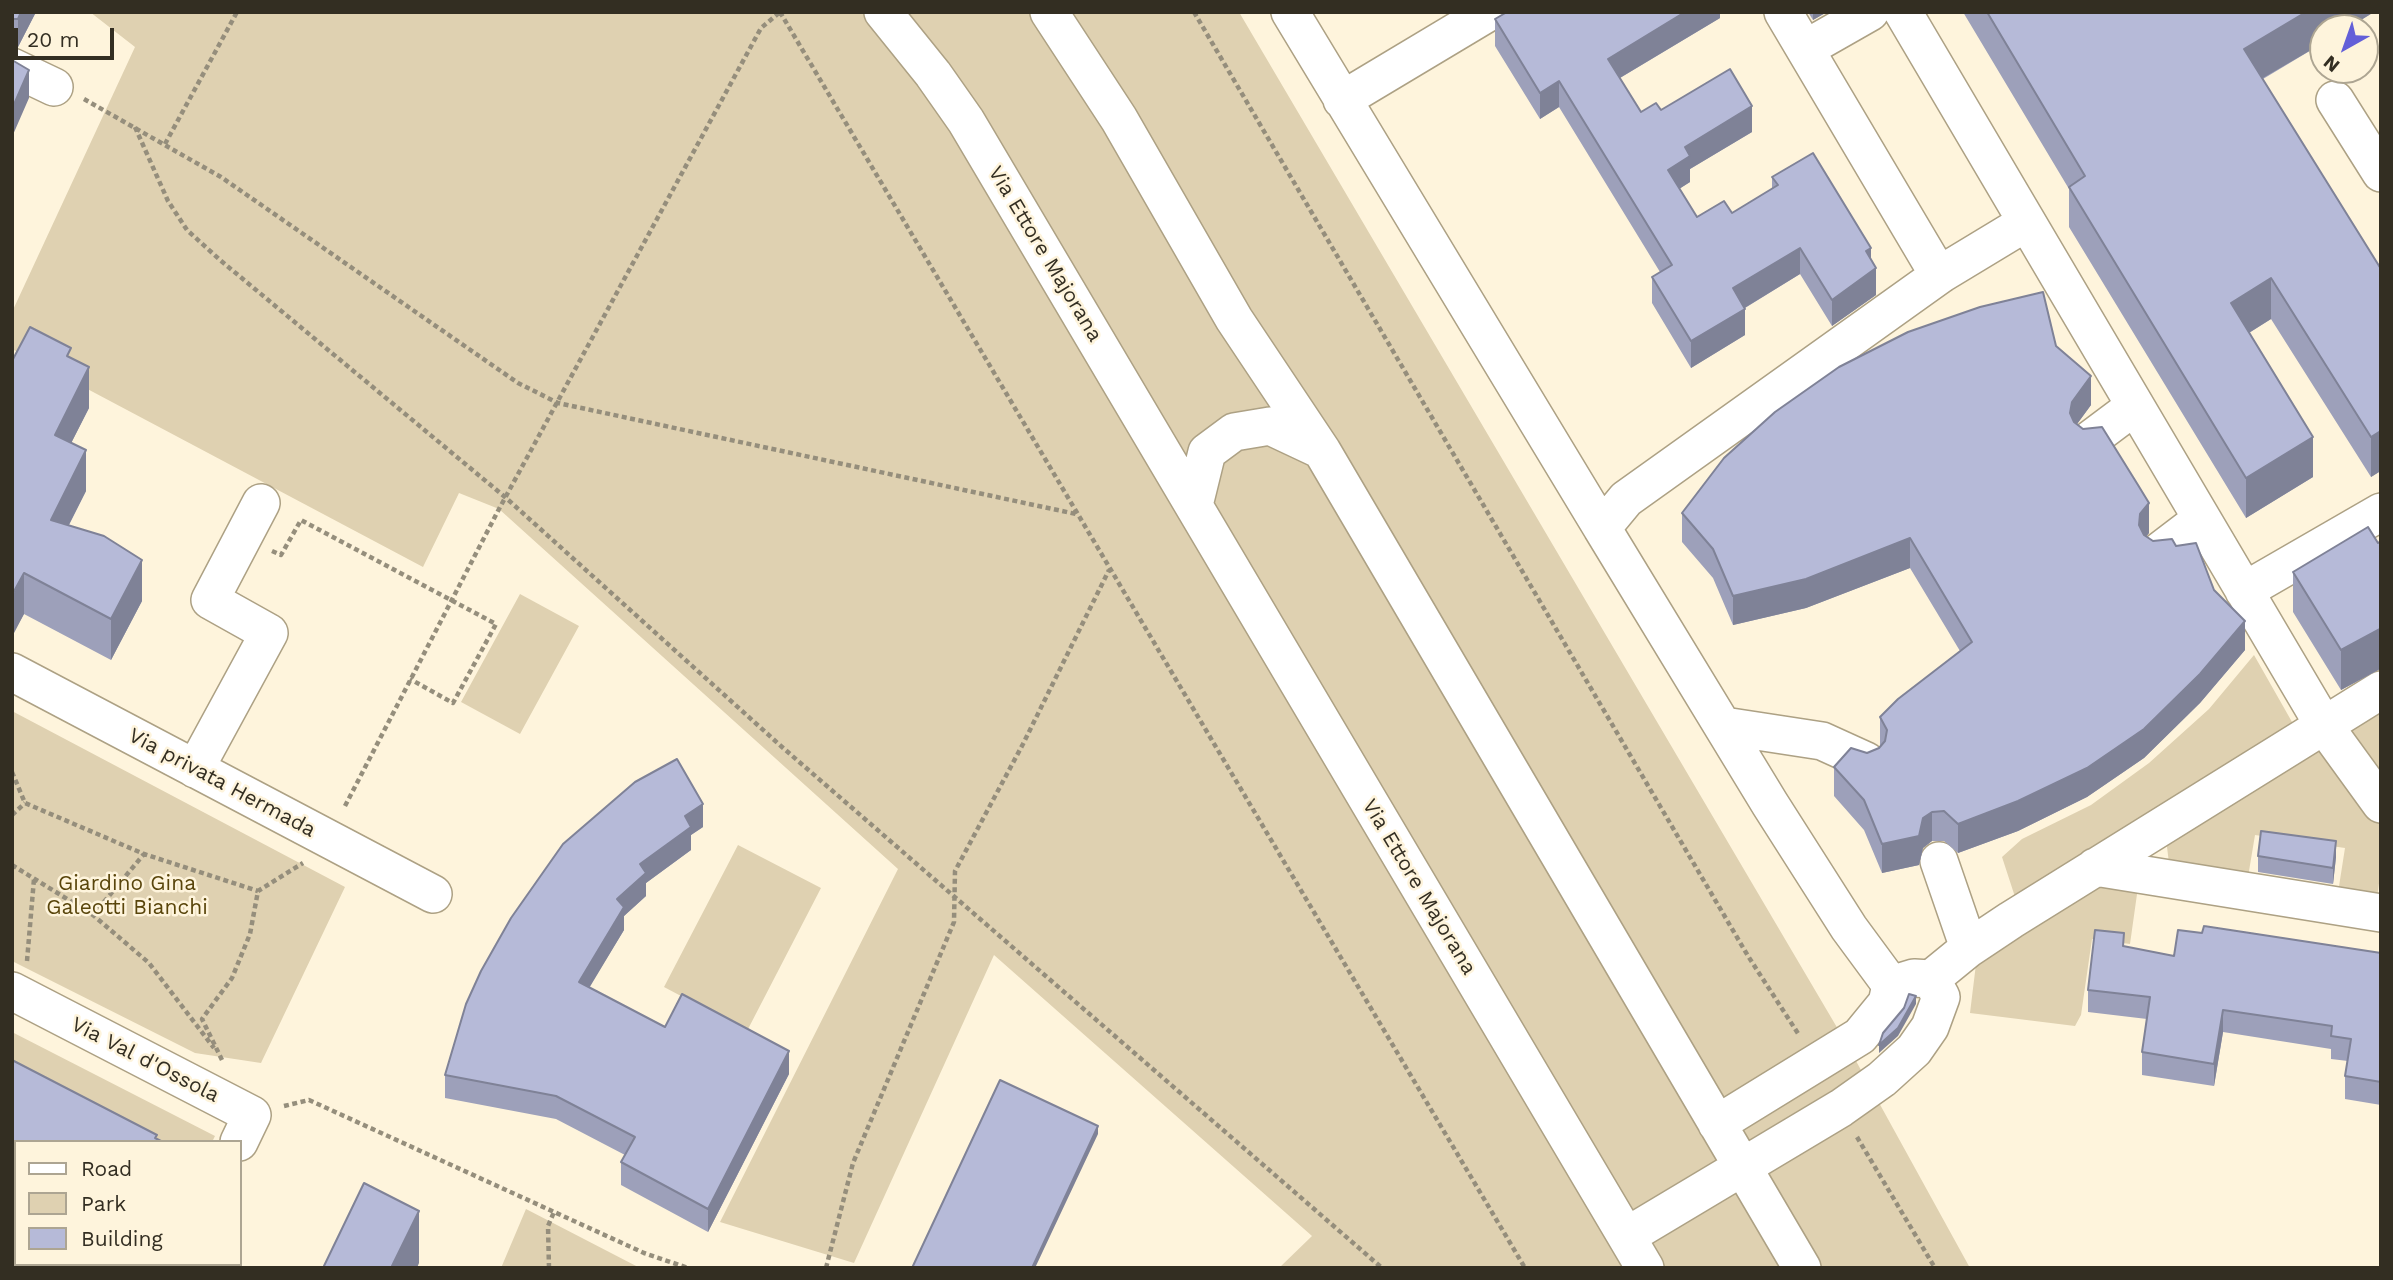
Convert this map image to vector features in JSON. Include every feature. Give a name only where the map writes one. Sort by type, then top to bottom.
[{"type":"street","name":"Via Ettore Majorana","points":[[883,12],[933,74],[966,121],[1645,1268]]},
{"type":"street","points":[[1049,12],[1119,120],[1234,318],[1322,451],[1802,1268]]},
{"type":"street","points":[[1290,12],[1724,726],[1849,928],[1891,985],[1887,1003],[1860,1036],[1717,1124]]},
{"type":"street","points":[[1342,100],[1489,12]]},
{"type":"street","points":[[1783,12],[1934,267],[1941,274]]},
{"type":"street","points":[[1805,49],[1870,12]]},
{"type":"street","points":[[1903,12],[2323,724],[2381,804]]},
{"type":"street","points":[[12,67],[54,87]]},
{"type":"street","points":[[2335,100],[2381,173]]},
{"type":"street","points":[[1602,528],[1626,499],[1941,274],[2027,222]]},
{"type":"street","points":[[2091,439],[2135,406]]},
{"type":"street","points":[[1194,505],[1207,452],[1234,432],[1270,426],[1322,451]]},
{"type":"street","points":[[195,769],[270,633],[209,600],[261,503]]},
{"type":"street","points":[[2244,592],[2381,512]]},
{"type":"street","points":[[2160,551],[2202,519]]},
{"type":"street","name":"Via privata Hermada","points":[[12,672],[433,894]]},
{"type":"street","points":[[1891,985],[1914,978],[1931,979],[1969,947],[2381,690]]},
{"type":"street","points":[[1724,726],[1822,741],[1866,761]]},
{"type":"street","points":[[1938,861],[1969,947]]},
{"type":"street","points":[[2095,867],[2381,913]]},
{"type":"street","points":[[1627,1237],[1741,1165],[1859,1097],[1898,1065],[1930,1027],[1941,997],[1931,979]]},
{"type":"street","name":"Via Val d'Ossola","points":[[20,995],[246,1128]]},
{"type":"path","points":[[165,144],[237,12]]},
{"type":"path","points":[[345,806],[505,497],[761,28],[780,12],[1525,1268]]},
{"type":"path","points":[[1194,12],[1748,956],[1801,1039]]},
{"type":"path","points":[[54,87],[93,103],[222,177],[518,383],[558,403],[1077,514]]},
{"type":"path","points":[[135,127],[168,201],[187,230],[505,497],[956,899],[1382,1268]]},
{"type":"path","points":[[244,535],[281,555],[301,520],[496,624],[453,703],[410,678]]},
{"type":"path","points":[[825,1268],[853,1163],[954,922],[955,871],[1023,744],[1110,569]]},
{"type":"path","points":[[12,772],[25,803],[144,854],[258,891]]},
{"type":"path","points":[[12,815],[25,803]]},
{"type":"path","points":[[93,915],[144,854]]},
{"type":"path","points":[[202,1019],[232,978],[250,934],[258,891],[306,860]]},
{"type":"path","points":[[12,865],[93,915],[149,963],[220,1057]]},
{"type":"path","points":[[20,995],[26,968],[34,879]]},
{"type":"path","points":[[246,1128],[309,1100],[645,1253],[688,1268]]},
{"type":"path","points":[[1870,1160],[1935,1268]]},
{"type":"path","points":[[549,1268],[548,1226],[554,1212]]},
{"type":"green space","points":[[90,12],[1239,12],[1845,1041],[1970,1268],[1279,1268],[1312,1236],[994,955],[854,1263],[720,1222],[898,869],[499,509],[459,493],[423,567],[12,349],[12,312],[135,47]]},
{"type":"green space","points":[[520,594],[579,626],[520,734],[461,702]]},
{"type":"green space","points":[[2254,655],[2296,729],[2017,903],[2002,857],[2022,839],[2091,805],[2149,763],[2209,709]]},
{"type":"green space","points":[[2381,695],[2381,794],[2329,725]]},
{"type":"green space","name":"Giardino Gina Galeotti Bianchi","points":[[12,711],[345,887],[261,1063],[195,1053],[12,961]]},
{"type":"green space","points":[[2322,725],[2381,813],[2381,869],[2376,905],[2337,899],[2345,848],[2255,835],[2247,883],[2170,871],[2165,831]]},
{"type":"green space","points":[[738,845],[821,888],[747,1031],[664,987]]},
{"type":"green space","points":[[2094,881],[2138,887],[2130,944],[2092,939],[2081,1015],[2075,1026],[1970,1013],[1976,964]]},
{"type":"green space","points":[[12,1032],[215,1136],[213,1140],[123,1140],[12,1082]]},
{"type":"green space","points":[[526,1209],[640,1268],[501,1268]]},
{"type":"building","points":[[12,12],[21,12],[18,19],[12,19]]},
{"type":"building","points":[[1507,12],[1685,12],[1608,59],[1641,112],[1656,103],[1661,110],[1730,69],[1752,106],[1685,147],[1690,156],[1668,170],[1697,217],[1724,201],[1732,213],[1778,185],[1772,177],[1813,153],[1871,248],[1866,251],[1876,268],[1832,300],[1800,248],[1733,288],[1745,309],[1691,341],[1652,277],[1672,265],[1559,81],[1540,93],[1495,19]]},
{"type":"building","points":[[1987,12],[2306,12],[2244,49],[2381,269],[2381,434],[2379,432],[2371,437],[2271,278],[2231,303],[2313,437],[2246,478],[2069,187],[2085,176]]},
{"type":"building","points":[[12,60],[29,70],[12,109]]},
{"type":"building","points":[[2043,292],[2056,346],[2091,376],[2072,402],[2070,413],[2074,422],[2083,429],[2102,427],[2138,485],[2149,503],[2140,514],[2139,525],[2144,535],[2153,541],[2172,539],[2176,546],[2196,543],[2214,590],[2245,621],[2200,674],[2144,729],[2087,768],[2018,801],[1958,824],[1944,811],[1932,812],[1923,818],[1919,836],[1882,844],[1864,800],[1834,767],[1851,748],[1867,753],[1879,748],[1885,741],[1887,730],[1880,717],[1898,699],[1972,642],[1910,538],[1806,579],[1733,596],[1713,549],[1682,513],[1724,458],[1775,412],[1839,367],[1908,332],[1980,307]]},
{"type":"building","points":[[30,327],[71,348],[67,356],[89,367],[55,435],[86,450],[51,520],[104,536],[142,560],[111,619],[24,573],[12,595],[12,361]]},
{"type":"building","points":[[2368,527],[2378,543],[2381,541],[2381,629],[2341,650],[2293,572]]},
{"type":"building","points":[[677,759],[703,804],[685,816],[691,827],[640,864],[646,873],[617,899],[624,907],[579,982],[665,1027],[682,994],[789,1051],[708,1209],[621,1162],[635,1137],[556,1096],[445,1075],[466,1004],[481,971],[511,918],[563,844],[635,782]]},
{"type":"building","points":[[2261,831],[2336,841],[2333,868],[2258,856]]},
{"type":"building","points":[[2204,926],[2381,953],[2381,1082],[2345,1076],[2351,1039],[2331,1036],[2332,1026],[2223,1010],[2214,1064],[2142,1052],[2150,997],[2088,990],[2095,930],[2124,933],[2123,946],[2174,956],[2178,930],[2202,933]]},
{"type":"building","points":[[1909,994],[1916,996],[1898,1028],[1879,1045],[1883,1033],[1904,1008]]},
{"type":"building","points":[[12,1060],[157,1135],[155,1138],[159,1140],[14,1140],[14,1266],[102,1266],[12,1268]]},
{"type":"building","points":[[1000,1080],[1098,1126],[1032,1268],[912,1268]]},
{"type":"building","points":[[364,1183],[419,1211],[391,1268],[323,1268]]},
{"type":"building","points":[[102,1266],[142,1266],[141,1268]]}]
